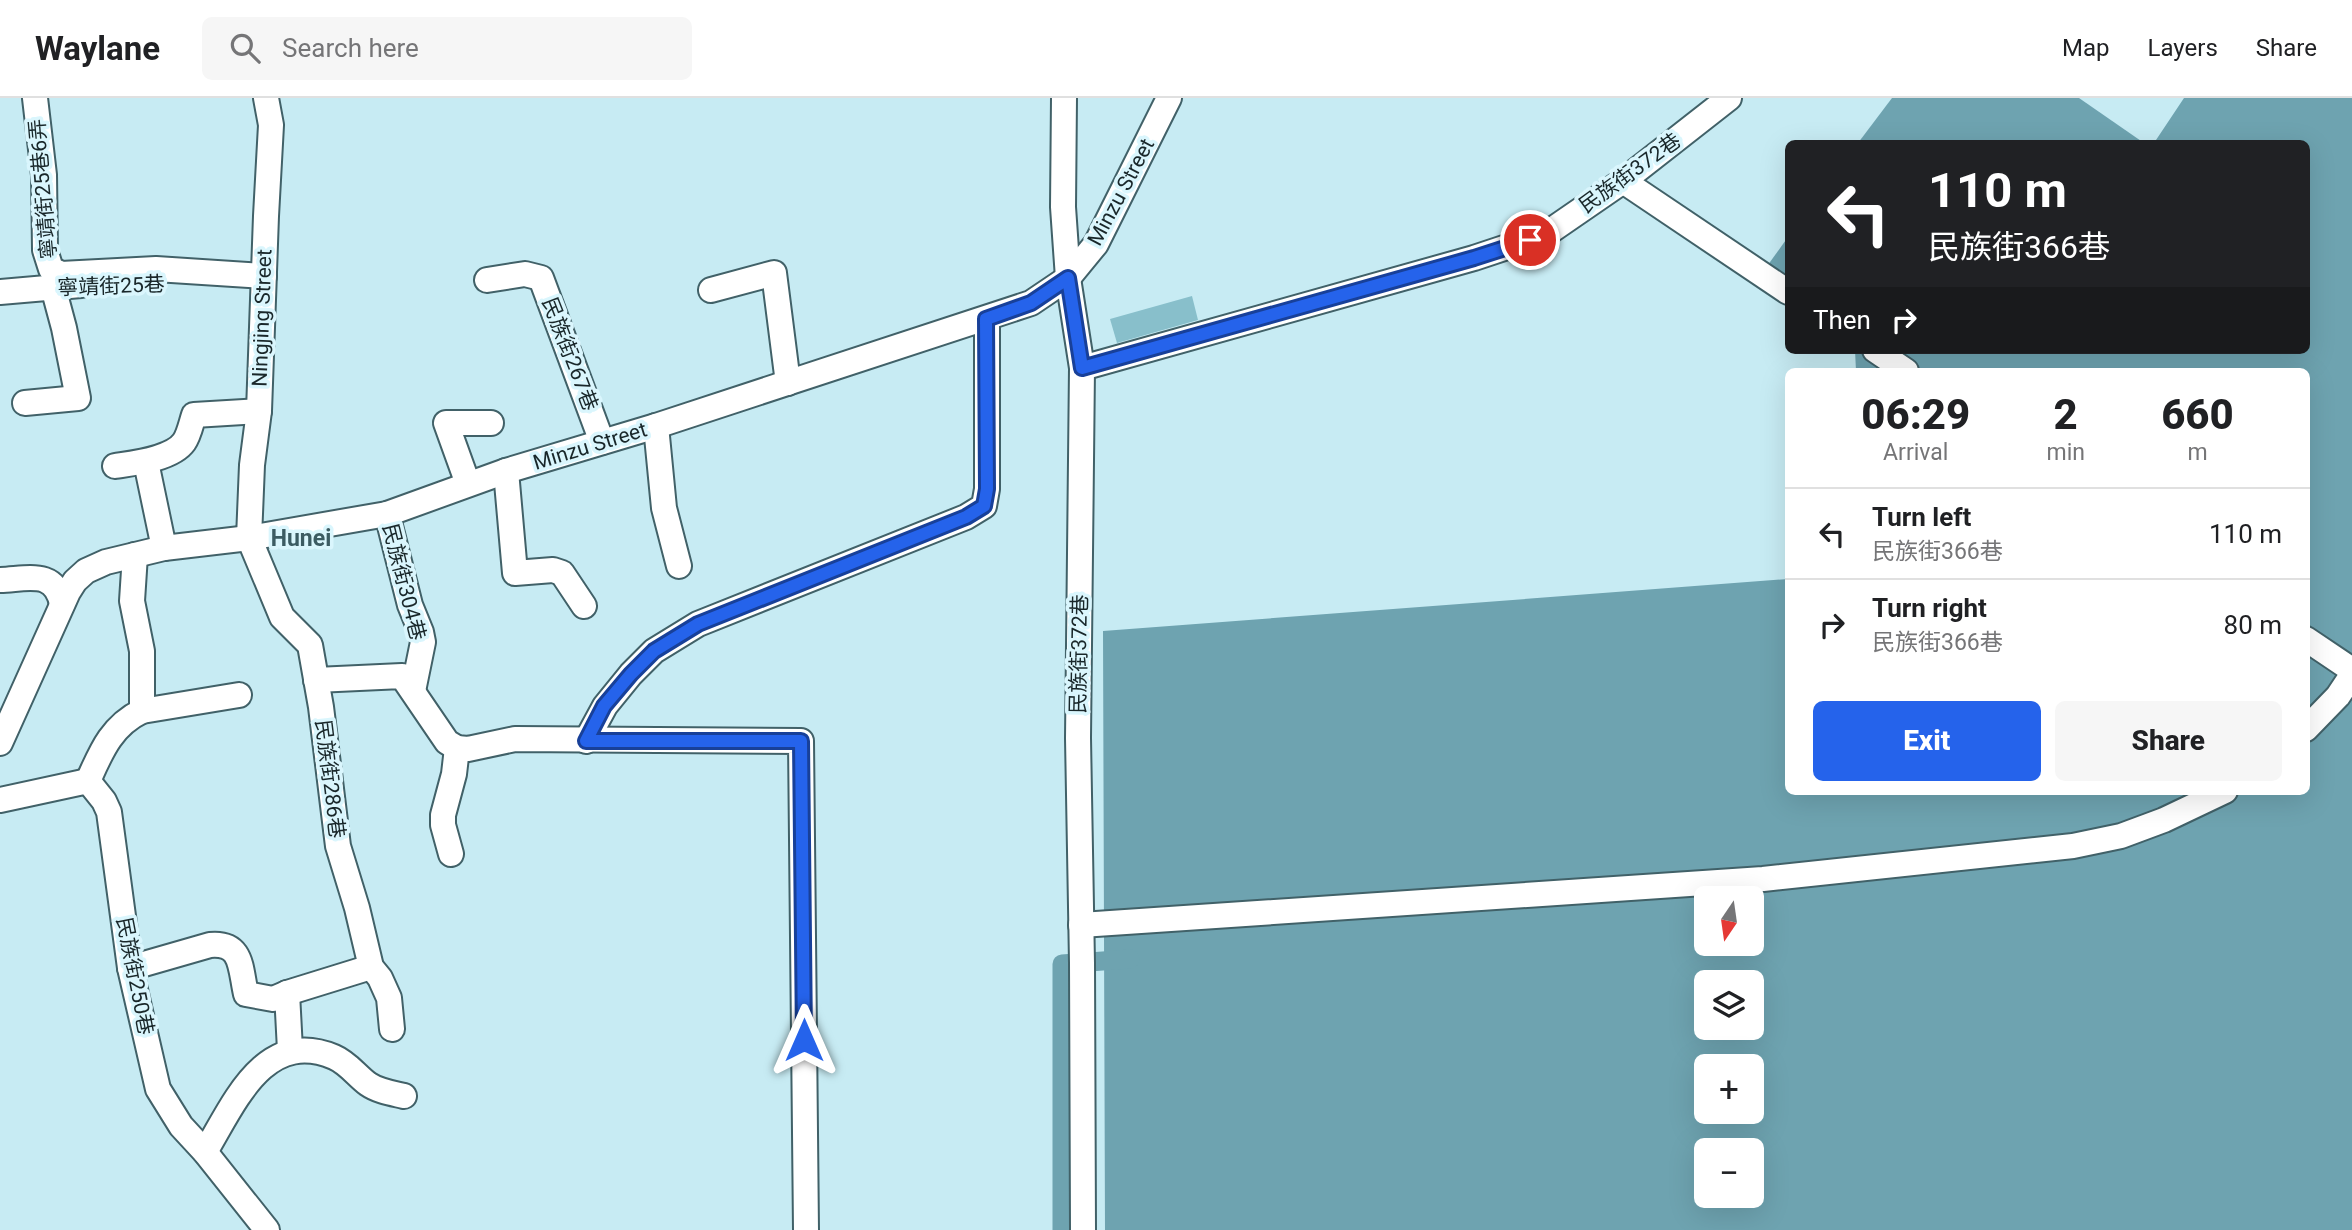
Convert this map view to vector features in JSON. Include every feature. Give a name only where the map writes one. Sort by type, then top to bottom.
[{"type":"street","name":"寧靖街25巷6弄","points":[[25,403],[78,398],[57,281],[45,250],[44,175],[35,98]]},
{"type":"street","name":"Ningjing Street","points":[[250,538],[252,465],[259,411],[271,125],[267,98]]},
{"type":"street","name":"民族街372巷","points":[[1064,98],[1063,207],[1068,278],[1082,368],[1078,738],[1083,1230]]},
{"type":"street","name":"Minzu Street","points":[[0,743],[62,604],[75,581],[86,571],[106,562],[164,548],[250,538],[387,514],[506,471],[656,426],[1031,303],[1068,278],[1096,244],[1170,98]]},
{"type":"street","name":"民族街372巷","points":[[1082,368],[1513,246],[1546,234],[1623,181],[1729,98]]},
{"type":"street","points":[[1623,181],[1785,290]]},
{"type":"street","name":"寧靖街25巷","points":[[0,292],[57,281],[156,269],[264,283]]},
{"type":"street","points":[[711,290],[774,273],[788,383]]},
{"type":"street","name":"民族街267巷","points":[[487,280],[525,274],[541,278],[602,442]]},
{"type":"street","points":[[586,741],[604,706],[631,674],[654,651],[698,624],[966,517],[984,506],[987,489],[986,319]]},
{"type":"street","points":[[1881,354],[1902,368]]},
{"type":"street","points":[[115,466],[146,461],[183,445],[194,415],[259,411]]},
{"type":"street","points":[[468,484],[446,423],[491,423]]},
{"type":"street","points":[[656,426],[664,508],[679,566]]},
{"type":"street","points":[[146,461],[164,548]]},
{"type":"street","points":[[506,471],[515,573],[554,570],[562,573],[584,606]]},
{"type":"street","name":"民族街304巷","points":[[387,514],[410,605],[423,642],[414,691]]},
{"type":"street","name":"民族街286巷","points":[[250,538],[282,617],[310,645],[321,707],[338,846],[371,967],[380,978],[389,998],[392,1029]]},
{"type":"street","points":[[135,555],[132,601],[142,651],[142,712]]},
{"type":"street","points":[[0,580],[33,578],[51,581],[59,589],[62,604]]},
{"type":"street","points":[[2310,642],[2352,670]]},
{"type":"street","points":[[2310,725],[2338,696],[2352,675]]},
{"type":"street","points":[[316,680],[402,676],[447,742],[457,748],[468,749],[515,739],[801,741],[806,1230]]},
{"type":"street","points":[[0,800],[88,781],[113,731],[132,716],[239,695]]},
{"type":"street","points":[[452,854],[443,825],[443,815],[454,774],[457,748]]},
{"type":"street","name":"民族街250巷","points":[[88,781],[104,800],[109,812],[130,968],[158,1089],[181,1126],[267,1230]]},
{"type":"street","points":[[1082,942],[1763,879],[2073,846],[2122,836],[2217,795]]},
{"type":"street","points":[[130,968],[210,945],[224,944],[233,948],[237,957],[246,994],[273,999],[371,967]]},
{"type":"street","points":[[287,993],[290,1050]]},
{"type":"street","points":[[205,1152],[249,1080],[265,1063],[290,1050],[321,1053],[335,1058],[375,1087],[404,1096]]},
{"type":"water","points":[[1892,98],[2079,98],[2140,140],[1860,140]]},
{"type":"water","points":[[2184,98],[2352,98],[2352,1230],[1105,1230],[1103,631],[1785,579],[1785,795],[2310,795],[2310,368],[1856,368],[1855,354],[2310,354],[2310,140],[2156,140]]},
{"type":"water","points":[[1785,241],[1785,296],[1760,276]]},
{"type":"building","points":[[1192,296],[1198,320],[1117,343],[1110,319]]},
{"type":"waterway","points":[[1062,1230],[1062,964],[1130,959]]},
{"type":"district","name":"Hunei","points":[[301,538]]},
{"type":"route","points":[[804,1040],[801,741],[586,741],[604,706],[631,674],[654,651],[698,624],[966,517],[984,506],[987,489],[986,319],[1031,303],[1068,278],[1082,368],[1530,240]]}]
